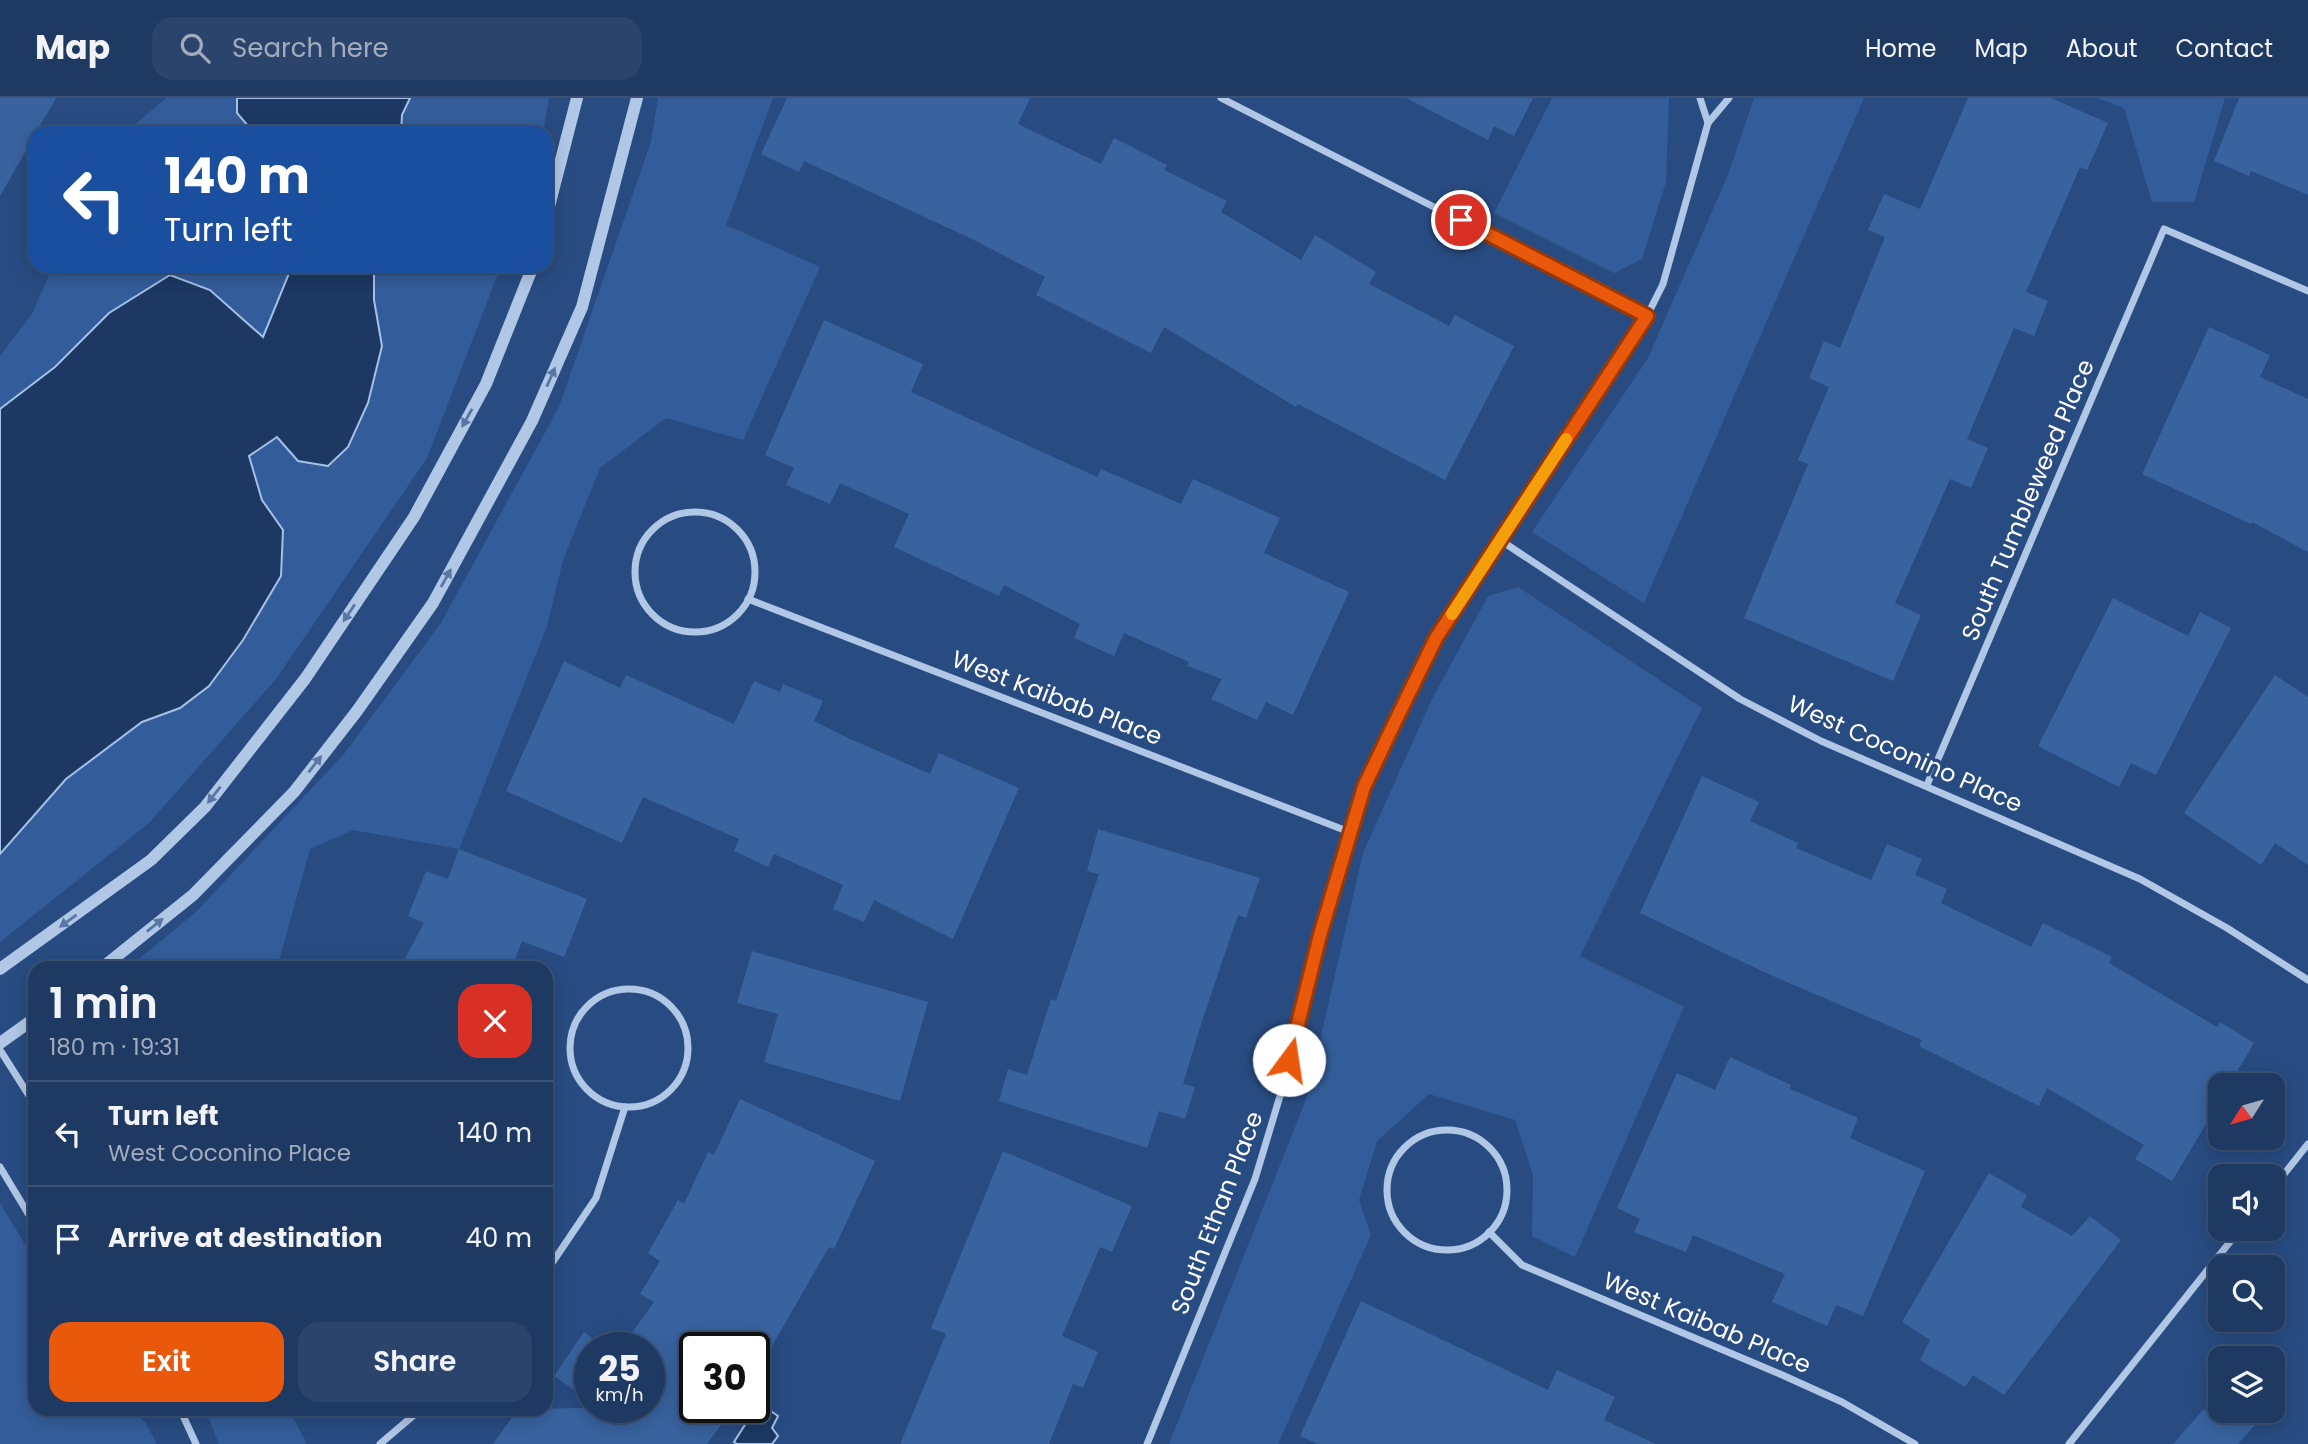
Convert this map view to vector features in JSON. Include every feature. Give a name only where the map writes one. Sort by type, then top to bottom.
[{"type":"street","points":[[553,190],[576,98]]},
{"type":"street","points":[[111,961],[193,895],[294,792],[357,711],[433,603],[532,421],[582,307],[637,98]]},
{"type":"street","points":[[1221,98],[1647,316]]},
{"type":"street","points":[[1700,98],[1709,123]]},
{"type":"street","name":"South Ethan Place","points":[[1147,1444],[1255,1179],[1283,1086],[1320,935],[1364,787],[1436,638],[1647,316],[1663,284],[1709,123],[1729,98]]},
{"type":"street","name":"South Tumbleweed Place","points":[[1927,785],[2164,229],[2308,291]]},
{"type":"street","points":[[0,969],[150,860],[205,807],[305,679],[414,517],[486,384],[530,273]]},
{"type":"street","points":[[701,512],[721,518],[738,530],[750,547],[755,567],[754,588],[748,599],[732,620],[715,629],[698,632],[679,630],[663,622],[649,610],[639,593],[636,576],[638,555],[647,536],[662,522],[681,514],[701,512]]},
{"type":"street","name":"West Coconino Place","points":[[1500,540],[1740,699],[1821,741],[2140,879],[2227,928],[2308,980]]},
{"type":"street","name":"West Kaibab Place","points":[[748,599],[1352,833]]},
{"type":"street","points":[[635,988],[655,993],[672,1006],[684,1023],[689,1043],[687,1064],[678,1083],[666,1096],[649,1105],[625,1107],[596,1098],[582,1086],[573,1070],[569,1052],[571,1031],[580,1013],[595,998],[614,990],[635,988]]},
{"type":"street","points":[[0,1043],[28,1023]]},
{"type":"street","points":[[0,1050],[28,1094]]},
{"type":"street","points":[[553,1262],[596,1198],[625,1107]]},
{"type":"street","points":[[1453,1130],[1473,1136],[1490,1148],[1502,1165],[1507,1185],[1506,1206],[1489,1232],[1467,1247],[1449,1250],[1431,1248],[1414,1240],[1401,1228],[1391,1211],[1387,1194],[1390,1173],[1399,1154],[1413,1140],[1432,1132],[1453,1130]]},
{"type":"street","points":[[2285,1173],[2308,1144]]},
{"type":"street","points":[[0,1167],[28,1213]]},
{"type":"street","name":"West Kaibab Place","points":[[1489,1232],[1522,1265],[1842,1402],[1915,1444]]},
{"type":"street","points":[[2069,1444],[2231,1241]]},
{"type":"street","points":[[182,1416],[196,1444]]},
{"type":"street","points":[[380,1444],[413,1416]]},
{"type":"shaded area","points":[[166,98],[549,98],[544,126],[133,126]]},
{"type":"shaded area","points":[[237,98],[410,98],[402,115],[401,126],[248,126],[237,113]]},
{"type":"shaded area","points":[[658,98],[773,98],[726,225],[820,267],[743,440],[666,418],[600,468],[563,560],[547,626],[459,849],[353,830],[310,849],[279,961],[136,961],[196,912],[344,754],[441,623],[559,407],[651,142]]},
{"type":"shaded area","points":[[1552,98],[1669,98],[1666,182],[1642,259],[1614,273],[1494,213]]},
{"type":"shaded area","points":[[1754,98],[1864,98],[1644,603],[1532,532],[1648,358],[1728,175]]},
{"type":"shaded area","points":[[2097,98],[2225,98],[2194,202],[2152,202],[2124,108]]},
{"type":"shaded area","points":[[50,273],[498,273],[427,458],[276,679],[149,823],[0,942],[0,356],[32,314]]},
{"type":"shaded area","points":[[289,273],[374,273],[374,300],[382,346],[368,403],[348,447],[328,466],[298,461],[277,437],[249,456],[262,500],[283,530],[281,576],[243,640],[209,686],[180,708],[142,722],[66,779],[0,854],[0,409],[55,367],[109,313],[170,275],[210,290],[263,337]]},
{"type":"shaded area","points":[[1518,587],[1702,708],[1580,956],[1684,1007],[1575,1257],[1532,1236],[1533,1175],[1515,1120],[1429,1094],[1377,1141],[1359,1200],[1371,1235],[1278,1444],[1169,1444],[1307,1097],[1363,853],[1432,699],[1488,596]]},
{"type":"shaded area","points":[[0,1203],[28,1249],[28,1416],[139,1416],[157,1444],[0,1444]]},
{"type":"shaded area","points":[[770,1411],[778,1416],[772,1428],[778,1436],[772,1444],[734,1442],[746,1423],[770,1423]]},
{"type":"shaded area","points":[[208,1416],[292,1416],[307,1444],[219,1444]]},
{"type":"building","points":[[0,98],[56,98],[40,126],[28,126],[28,147],[0,196]]},
{"type":"building","points":[[787,98],[1030,98],[1018,124],[1101,164],[1114,138],[1167,165],[1164,170],[1227,201],[1221,212],[1301,260],[1315,235],[1376,272],[1369,284],[1449,326],[1455,315],[1514,346],[1445,480],[1298,404],[1296,407],[1164,327],[1151,353],[1036,295],[1045,277],[974,240],[804,161],[799,172],[761,154]]},
{"type":"building","points":[[1406,98],[1533,98],[1514,136],[1494,126],[1488,140]]},
{"type":"building","points":[[1968,98],[2051,98],[2108,123],[2087,170],[2080,167],[2026,292],[2048,301],[2034,336],[2014,328],[1967,439],[1988,448],[1971,488],[1950,479],[1895,603],[1921,615],[1893,681],[1744,618],[1808,464],[1798,460],[1829,387],[1809,378],[1824,341],[1840,348],[1885,237],[1868,230],[1884,194],[1920,209]]},
{"type":"building","points":[[2239,98],[2308,98],[2308,195],[2251,171],[2249,176],[2214,161]]},
{"type":"building","points":[[824,320],[923,364],[911,392],[1097,477],[1101,469],[1181,504],[1193,479],[1280,518],[1264,553],[1349,592],[1293,715],[1266,702],[1257,720],[1211,699],[1222,679],[1187,666],[1189,662],[1124,633],[1114,656],[1074,638],[1080,624],[1004,585],[999,596],[894,547],[909,514],[840,483],[830,504],[786,485],[794,468],[765,455]]},
{"type":"building","points":[[2209,327],[2270,355],[2260,377],[2308,399],[2308,552],[2252,522],[2251,524],[2142,474]]},
{"type":"building","points":[[2113,598],[2188,636],[2200,612],[2231,628],[2156,775],[2131,763],[2119,787],[2038,746]]},
{"type":"building","points":[[564,661],[620,688],[626,675],[734,724],[754,681],[780,692],[783,684],[823,701],[814,721],[846,737],[930,774],[939,753],[1019,788],[953,939],[874,900],[864,922],[833,909],[843,885],[774,854],[768,867],[734,851],[739,839],[643,797],[622,843],[506,791]]},
{"type":"building","points":[[2275,675],[2308,697],[2308,865],[2275,843],[2261,865],[2184,813]]},
{"type":"building","points":[[1702,776],[1759,802],[1750,821],[1798,843],[1796,848],[1871,880],[1887,844],[1922,859],[1915,875],[1947,889],[1941,903],[2031,947],[2043,923],[2112,957],[2109,963],[2217,1027],[2220,1022],[2254,1043],[2236,1073],[2208,1073],[2208,1121],[2172,1181],[2135,1159],[2144,1145],[2047,1088],[2039,1106],[1919,1046],[1922,1040],[1766,973],[1640,913]]},
{"type":"building","points":[[1098,829],[1260,878],[1246,918],[1238,915],[1202,1021],[1183,1084],[1195,1087],[1185,1119],[1159,1111],[1147,1148],[999,1101],[1008,1069],[1027,1075],[1051,999],[1056,1001],[1099,874],[1087,871]]},
{"type":"building","points":[[459,849],[587,899],[564,957],[522,941],[515,961],[404,961],[424,923],[408,916],[426,871],[448,879]]},
{"type":"building","points":[[752,951],[928,1002],[900,1101],[764,1062],[778,1014],[737,1003]]},
{"type":"building","points":[[1730,1057],[1791,1085],[1790,1089],[1858,1118],[1850,1138],[1925,1171],[1863,1316],[1836,1305],[1827,1326],[1772,1302],[1785,1274],[1693,1235],[1686,1252],[1634,1232],[1640,1219],[1617,1208],[1677,1073],[1715,1090]]},
{"type":"building","points":[[740,1099],[875,1161],[834,1249],[829,1247],[770,1349],[770,1332],[679,1332],[679,1423],[722,1423],[707,1444],[493,1444],[513,1416],[553,1416],[553,1408],[574,1408],[574,1423],[665,1423],[665,1332],[632,1332],[654,1302],[640,1294],[660,1261],[648,1253],[678,1200],[684,1204],[708,1152],[714,1155]]},
{"type":"building","points":[[1003,1151],[1132,1206],[1112,1252],[1100,1247],[1062,1336],[1098,1352],[1083,1388],[1073,1384],[1049,1444],[900,1444],[946,1334],[931,1328]]},
{"type":"building","points":[[1989,1173],[2027,1195],[2021,1207],[2072,1236],[2090,1216],[2121,1240],[2004,1395],[1973,1375],[1965,1387],[1920,1360],[1930,1340],[1902,1322]]},
{"type":"building","points":[[1361,1301],[1548,1390],[1557,1370],[1615,1397],[1604,1420],[1656,1444],[1318,1444],[1300,1436]]},
{"type":"building","points":[[574,1347],[574,1390],[554,1376]]},
{"type":"building","points":[[2203,1410],[2208,1410],[2208,1423],[2257,1423],[2238,1444],[2173,1444]]},
{"type":"slow traffic","points":[[1452,614],[1566,439]]},
{"type":"route","points":[[1289,1060],[1320,935],[1364,787],[1393,726],[1436,638],[1647,316],[1461,220]]}]
